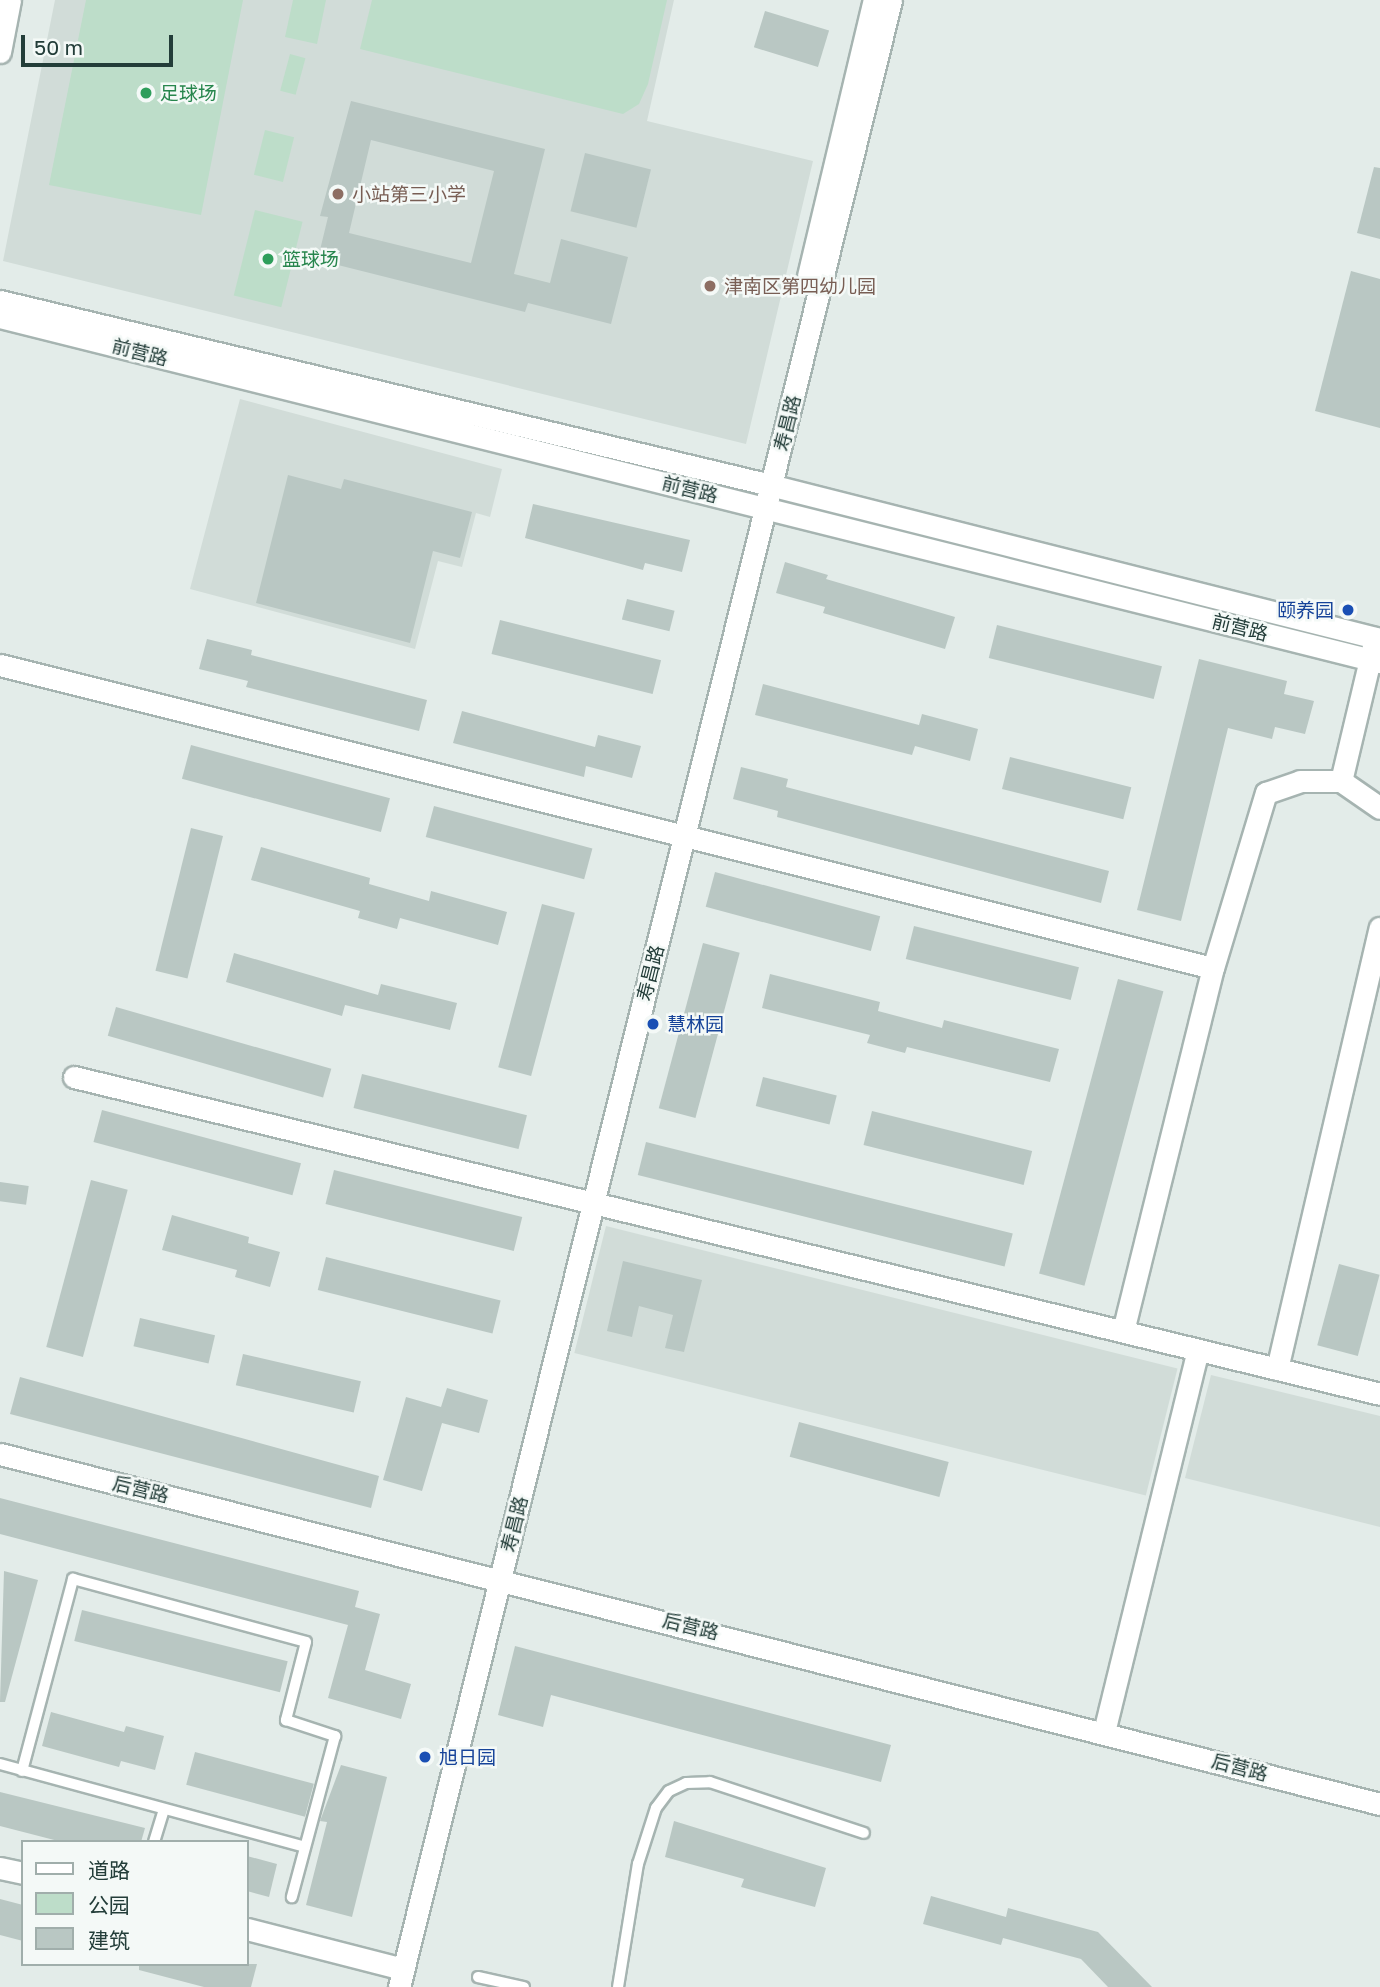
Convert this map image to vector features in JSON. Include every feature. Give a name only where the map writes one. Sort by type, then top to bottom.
[{"type":"street","points":[[0,52],[10,0]]},
{"type":"street","name":"寿昌路","points":[[386,1987],[398,1974],[748,548],[763,508],[765,484],[874,0]]},
{"type":"street","name":"寿昌路","points":[[765,484],[891,0]]},
{"type":"street","name":"前营路","points":[[0,302],[765,484],[1378,639]]},
{"type":"street","name":"前营路","points":[[0,317],[1375,661]]},
{"type":"street","points":[[763,508],[787,498],[807,495]]},
{"type":"street","points":[[748,548],[772,528],[801,517]]},
{"type":"street","points":[[1341,781],[1375,661],[1378,639]]},
{"type":"street","points":[[0,665],[1213,968]]},
{"type":"street","points":[[1123,1331],[1213,968],[1266,793],[1300,781],[1341,781],[1380,808]]},
{"type":"street","points":[[1278,1369],[1372,993],[1380,928]]},
{"type":"street","points":[[74,1077],[1380,1394]]},
{"type":"street","points":[[1104,1731],[1198,1350]]},
{"type":"street","name":"后营路","points":[[0,1454],[1104,1731],[1380,1804]]},
{"type":"street","points":[[0,1868],[21,1873]]},
{"type":"street","points":[[248,1929],[398,1974]]},
{"type":"lane","points":[[22,1771],[73,1579],[306,1642],[286,1720],[335,1736],[292,1896]]},
{"type":"lane","points":[[0,1764],[305,1847]]},
{"type":"lane","points":[[618,1987],[638,1864],[656,1808],[669,1791],[687,1783],[710,1782],[864,1833]]},
{"type":"lane","points":[[155,1840],[164,1810]]},
{"type":"lane","points":[[478,1977],[523,1987]]},
{"type":"shaded area","name":"小站第三小学","points":[[55,0],[674,0],[647,121],[813,161],[746,444],[3,261]]},
{"type":"shaded area","points":[[240,399],[502,469],[490,517],[476,513],[462,567],[438,561],[415,649],[190,589]]},
{"type":"shaded area","points":[[606,1226],[1178,1368],[1146,1496],[574,1353]]},
{"type":"shaded area","points":[[1211,1375],[1380,1416],[1380,1527],[1185,1478]]},
{"type":"green space","name":"足球场","points":[[86,0],[243,0],[201,215],[49,185]]},
{"type":"green space","points":[[293,0],[326,0],[317,44],[285,37]]},
{"type":"green space","points":[[372,0],[667,0],[648,84],[639,104],[623,114],[360,49]]},
{"type":"green space","points":[[290,54],[305,58],[296,95],[280,91]]},
{"type":"green space","points":[[265,130],[294,137],[283,182],[254,175]]},
{"type":"green space","name":"篮球场","points":[[255,210],[303,222],[281,307],[234,295]]},
{"type":"building","points":[[765,11],[829,31],[818,67],[754,47]]},
{"type":"building","points":[[351,101],[545,149],[514,274],[550,283],[561,239],[628,257],[611,324],[528,303],[525,312],[330,263],[332,253],[320,250],[328,217],[320,216]],"holes":[[[371,140],[494,171],[471,263],[349,233]]]},
{"type":"building","points":[[585,153],[651,169],[636,228],[570,211]]},
{"type":"building","points":[[1374,167],[1380,168],[1380,239],[1357,233]]},
{"type":"building","points":[[1351,271],[1380,279],[1380,428],[1315,411]]},
{"type":"building","points":[[288,475],[341,489],[344,479],[472,512],[460,558],[433,551],[410,643],[256,603]]},
{"type":"building","points":[[533,504],[690,540],[682,572],[645,563],[643,570],[525,538]]},
{"type":"building","points":[[785,562],[828,575],[826,579],[955,617],[945,649],[823,613],[825,607],[776,593]]},
{"type":"building","points":[[627,599],[675,611],[669,631],[622,619]]},
{"type":"building","points":[[500,620],[661,660],[653,694],[492,654]]},
{"type":"building","points":[[997,625],[1162,666],[1154,699],[989,658]]},
{"type":"building","points":[[207,639],[252,650],[251,655],[427,700],[419,731],[246,687],[248,681],[199,669]]},
{"type":"building","points":[[1199,659],[1287,681],[1284,694],[1314,701],[1305,734],[1275,727],[1272,739],[1228,728],[1181,921],[1137,910]]},
{"type":"building","points":[[763,684],[919,725],[922,714],[978,729],[970,761],[915,746],[912,755],[755,715]]},
{"type":"building","points":[[462,711],[595,747],[598,735],[641,746],[632,778],[586,766],[584,777],[453,743]]},
{"type":"building","points":[[191,745],[390,798],[381,832],[182,779]]},
{"type":"building","points":[[1010,757],[1131,787],[1123,819],[1002,789]]},
{"type":"building","points":[[741,767],[788,779],[786,787],[1109,871],[1101,903],[777,817],[778,811],[733,799]]},
{"type":"building","points":[[434,806],[592,848],[584,879],[426,837]]},
{"type":"building","points":[[191,828],[223,836],[187,979],[155,971]]},
{"type":"building","points":[[261,847],[370,878],[369,884],[429,901],[431,891],[507,912],[498,945],[400,918],[397,929],[358,918],[360,911],[251,880]]},
{"type":"building","points":[[715,872],[880,916],[871,951],[706,907]]},
{"type":"building","points":[[542,904],[575,913],[531,1076],[498,1067]]},
{"type":"building","points":[[914,926],[1079,967],[1071,1000],[906,959]]},
{"type":"building","points":[[703,943],[740,953],[695,1118],[659,1108]]},
{"type":"building","points":[[234,953],[378,995],[381,984],[457,1003],[450,1030],[345,1005],[342,1016],[226,982]]},
{"type":"building","points":[[770,974],[880,1002],[878,1011],[942,1028],[944,1020],[1059,1049],[1050,1082],[907,1047],[905,1053],[867,1043],[870,1035],[762,1008]]},
{"type":"building","points":[[1118,979],[1163,991],[1084,1286],[1039,1274]]},
{"type":"building","points":[[116,1007],[331,1069],[323,1098],[108,1036]]},
{"type":"building","points":[[362,1074],[527,1115],[518,1149],[354,1108]]},
{"type":"building","points":[[763,1077],[837,1095],[829,1124],[756,1106]]},
{"type":"building","points":[[102,1110],[301,1163],[292,1195],[93,1142]]},
{"type":"building","points":[[872,1111],[1032,1151],[1024,1185],[864,1145]]},
{"type":"building","points":[[646,1142],[1013,1233],[1005,1266],[638,1175]]},
{"type":"building","points":[[334,1170],[522,1217],[514,1251],[326,1204]]},
{"type":"building","points":[[91,1180],[128,1190],[83,1357],[46,1347]]},
{"type":"building","points":[[0,1182],[29,1186],[26,1205],[0,1201]]},
{"type":"building","points":[[172,1215],[249,1237],[248,1243],[280,1252],[270,1287],[235,1277],[237,1270],[162,1250]]},
{"type":"building","points":[[326,1257],[501,1301],[492,1334],[318,1290]]},
{"type":"building","points":[[623,1261],[702,1280],[684,1352],[665,1348],[673,1315],[639,1306],[632,1337],[607,1331]]},
{"type":"building","points":[[1339,1264],[1380,1275],[1358,1356],[1317,1345]]},
{"type":"building","points":[[140,1318],[215,1335],[209,1364],[133,1346]]},
{"type":"building","points":[[243,1354],[361,1381],[354,1412],[236,1385]]},
{"type":"building","points":[[20,1377],[379,1476],[371,1508],[10,1414]]},
{"type":"building","points":[[447,1388],[488,1400],[479,1433],[442,1423],[422,1491],[383,1480],[406,1397],[441,1407]]},
{"type":"building","points":[[799,1422],[949,1462],[939,1497],[790,1457]]},
{"type":"building","points":[[0,1498],[359,1591],[355,1607],[380,1614],[365,1670],[411,1684],[401,1719],[328,1698],[348,1625],[0,1534]]},
{"type":"building","points":[[4,1571],[38,1580],[5,1702],[0,1702]]},
{"type":"building","points":[[82,1610],[288,1661],[280,1692],[74,1641]]},
{"type":"building","points":[[515,1646],[891,1745],[881,1782],[551,1695],[543,1727],[498,1715]]},
{"type":"building","points":[[51,1712],[124,1732],[126,1726],[164,1736],[155,1770],[121,1761],[119,1767],[42,1746]]},
{"type":"building","points":[[195,1752],[314,1784],[305,1817],[186,1785]]},
{"type":"building","points":[[341,1765],[387,1777],[352,1917],[306,1905],[327,1822],[320,1821]]},
{"type":"building","points":[[0,1792],[145,1828],[142,1840],[54,1840],[0,1826]]},
{"type":"building","points":[[674,1821],[826,1868],[815,1907],[741,1887],[744,1879],[665,1857]]},
{"type":"building","points":[[248,1856],[277,1864],[269,1897],[248,1891]]},
{"type":"building","points":[[931,1896],[1006,1917],[1008,1908],[1098,1932],[1152,1987],[1108,1987],[1081,1959],[1003,1938],[1001,1945],[923,1924]]},
{"type":"building","points":[[0,1899],[21,1904],[21,1940],[0,1935]]},
{"type":"building","points":[[257,1964],[251,1987],[204,1987],[139,1970],[139,1966]]},
{"type":"place","name":"足球场","points":[[146,93]]},
{"type":"place","name":"小站第三小学","points":[[338,194]]},
{"type":"place","name":"篮球场","points":[[268,259]]},
{"type":"place","name":"津南区第四幼儿园","points":[[710,286]]},
{"type":"place","name":"颐养园","points":[[1348,610]]},
{"type":"place","name":"慧林园","points":[[653,1024]]},
{"type":"place","name":"旭日园","points":[[425,1757]]}]
